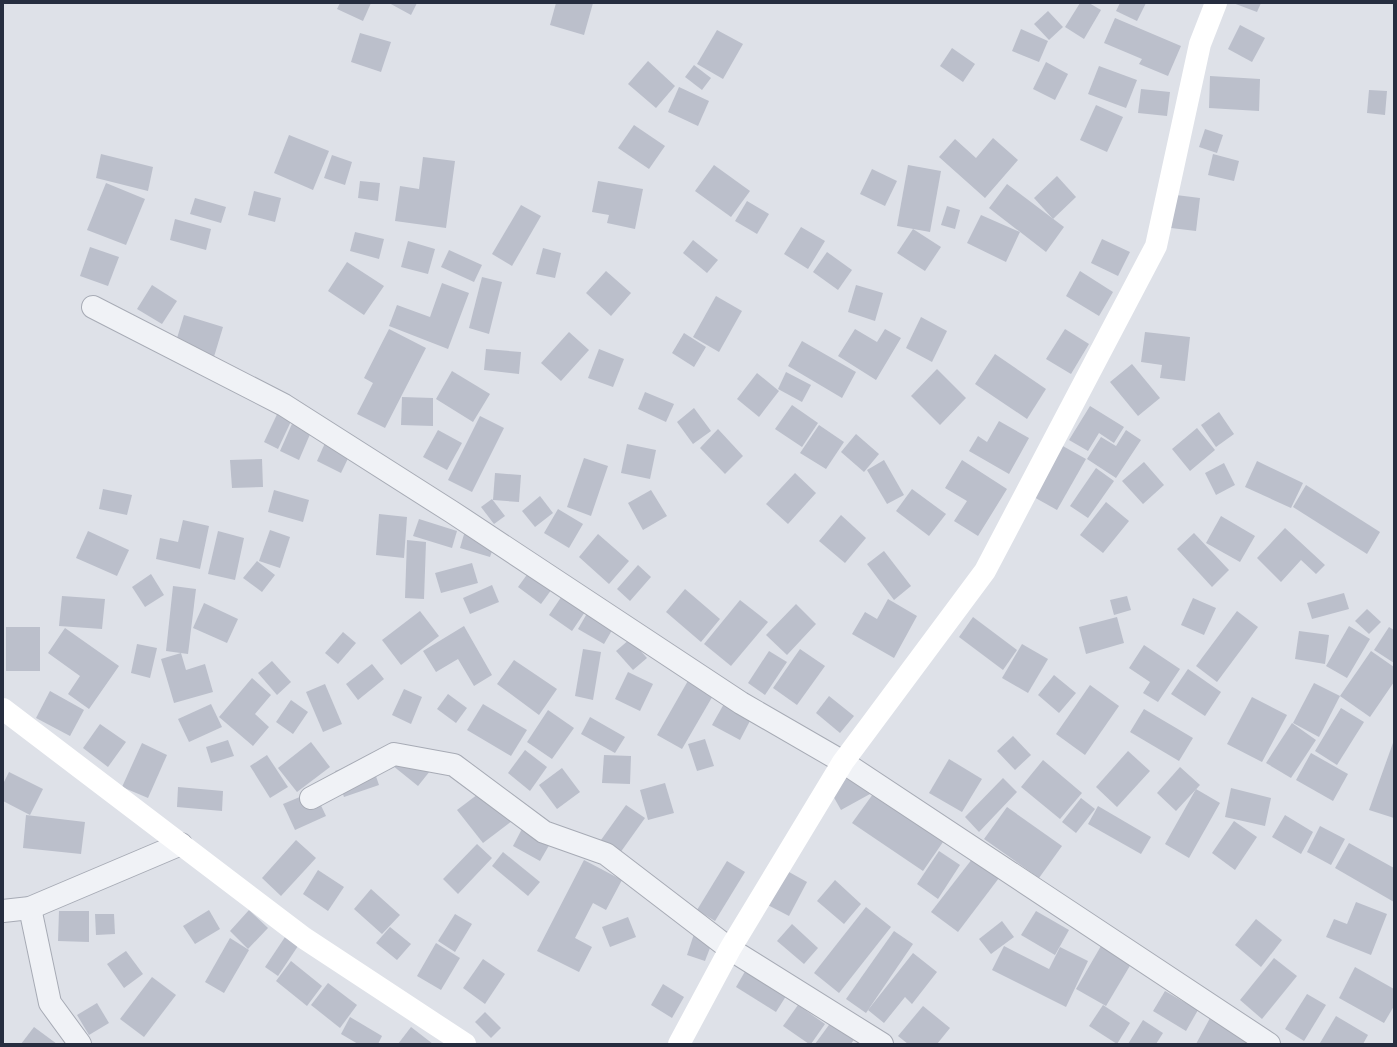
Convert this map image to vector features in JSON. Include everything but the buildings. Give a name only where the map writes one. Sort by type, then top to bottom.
[{"type":"street","points":[[679,1044],[730,949],[844,762],[985,571],[1156,246],[1200,44],[1216,3]]},
{"type":"street","points":[[93,307],[284,405],[452,512],[741,703],[844,762],[1269,1044]]},
{"type":"street","points":[[3,709],[304,938],[465,1044]]},
{"type":"street","points":[[312,798],[394,754],[454,764],[544,832],[606,854],[730,949],[882,1044]]},
{"type":"street","points":[[3,911],[30,908],[182,844]]},
{"type":"street","points":[[30,908],[50,1003],[80,1044]]}]
